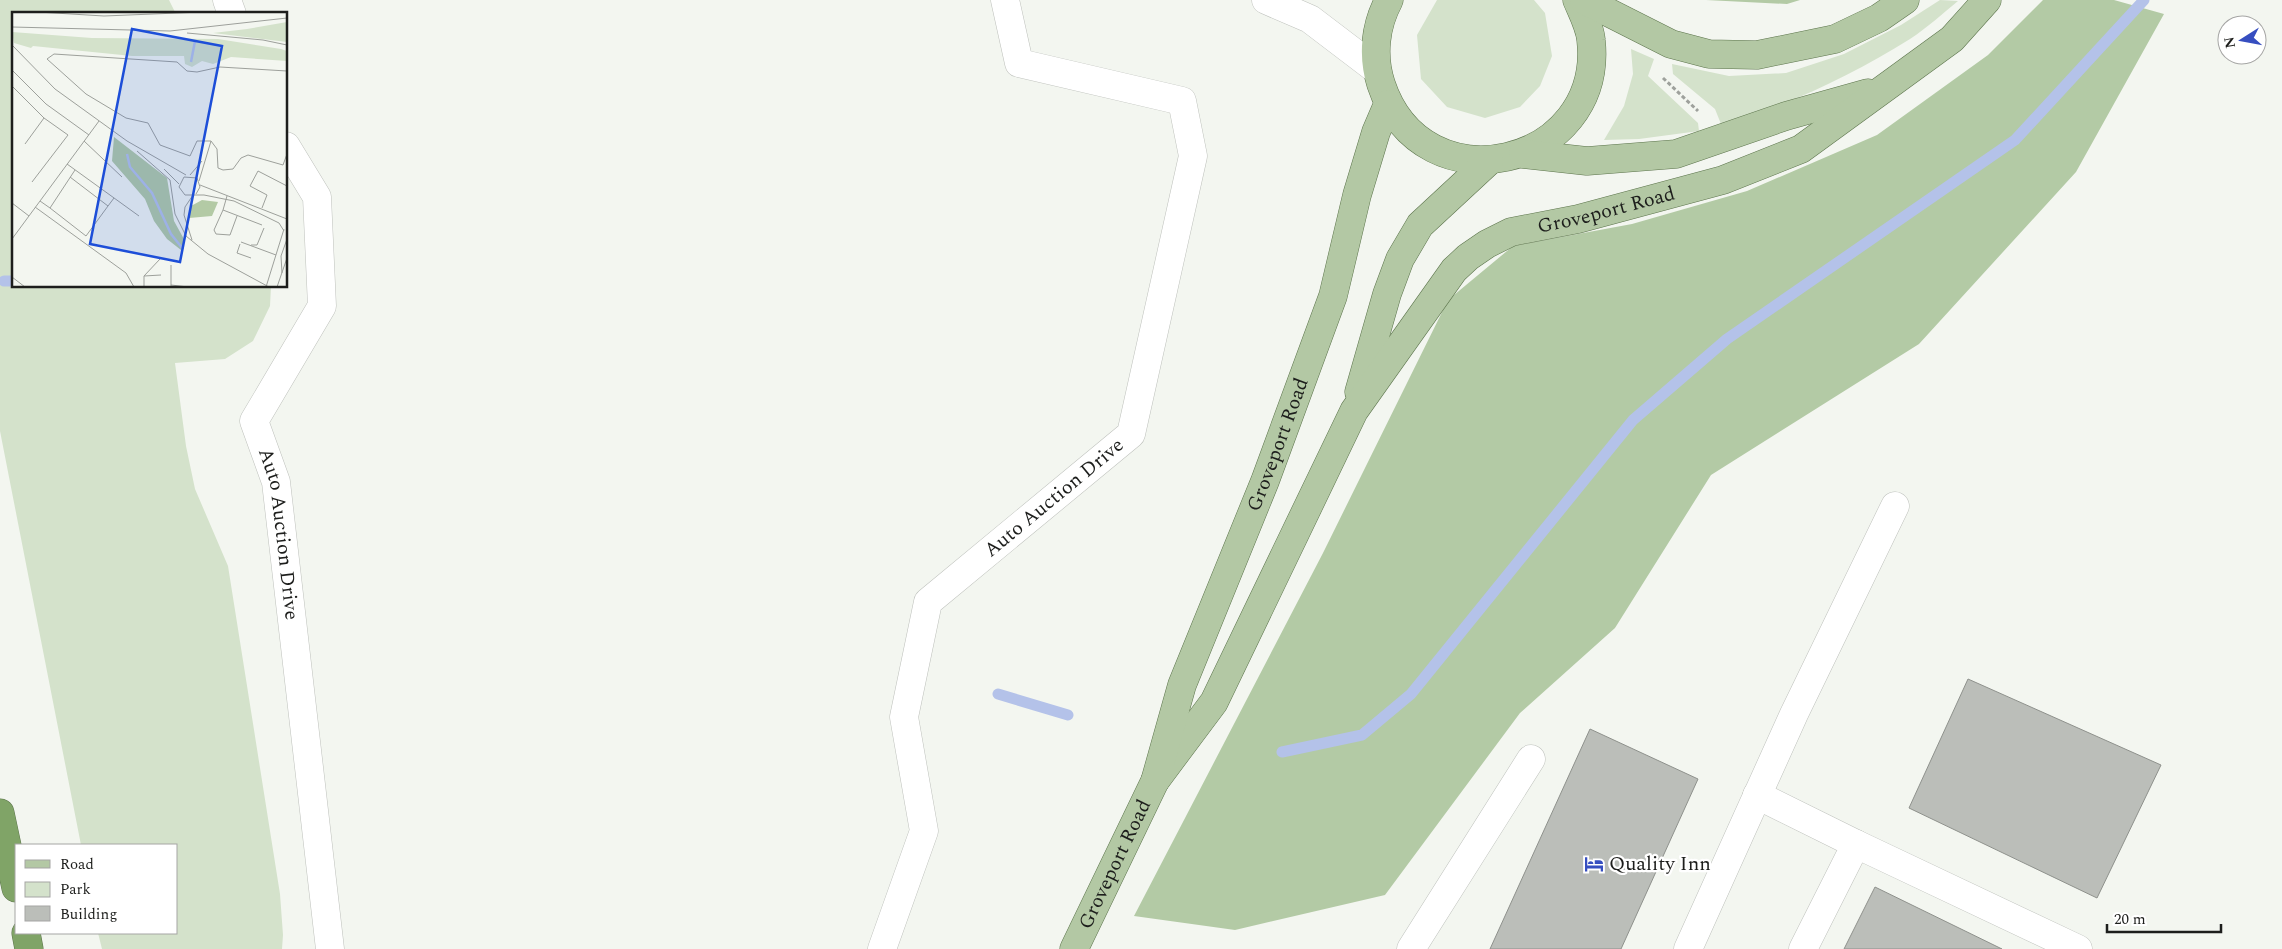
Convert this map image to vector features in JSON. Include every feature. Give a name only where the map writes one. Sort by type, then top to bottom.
[{"type":"highway","points":[[0,812],[15,883]]},
{"type":"highway","points":[[26,934],[29,949]]},
{"type":"main road","points":[[1389,0],[1383,12],[1375,40],[1376,70],[1388,104],[1406,129],[1430,147],[1458,158],[1488,161],[1523,154],[1555,134],[1576,109],[1590,75],[1591,39],[1577,0]]},
{"type":"main road","points":[[1584,0],[1671,44],[1709,54],[1757,55],[1835,39],[1879,18],[1905,0]]},
{"type":"main road","name":"Groveport Road","points":[[1354,410],[1454,270],[1486,244],[1511,232],[1578,219],[1723,180],[1801,148],[1888,88],[1952,39],[1988,0]]},
{"type":"main road","name":"Groveport Road","points":[[1523,154],[1587,161],[1676,154],[1786,116],[1888,88]]},
{"type":"main road","name":"Groveport Road","points":[[1074,949],[1155,781],[1182,685],[1265,481],[1333,296],[1357,195],[1376,132],[1388,104]]},
{"type":"main road","name":"Groveport Road","points":[[1155,781],[1214,702],[1354,410],[1387,294],[1400,259],[1420,225],[1488,161]]},
{"type":"lane","points":[[226,0],[231,12]]},
{"type":"lane","name":"Auto Auction Drive","points":[[882,949],[924,832],[904,717],[928,602],[1131,434],[1193,156],[1182,101],[1019,63],[1005,0]]},
{"type":"lane","points":[[1266,0],[1310,19],[1376,70]]},
{"type":"lane","name":"Auto Auction Drive","points":[[288,149],[317,197],[322,306],[254,421],[276,482],[330,949]]},
{"type":"lane","points":[[1688,949],[1794,714],[1895,506]]},
{"type":"lane","points":[[1411,949],[1531,759]]},
{"type":"lane","points":[[1757,796],[2078,949]]},
{"type":"lane","points":[[1804,949],[1856,844]]},
{"type":"path","points":[[1664,70],[1662,77],[1697,108],[1701,117]]},
{"type":"green space","points":[[0,0],[169,0],[175,12],[12,12],[12,288],[271,288],[270,306],[253,341],[225,359],[175,363],[186,446],[195,489],[228,566],[280,894],[283,935],[282,949],[102,949],[98,934],[178,934],[178,844],[81,844],[0,431]]},
{"type":"green space","points":[[1437,0],[1534,0],[1545,13],[1552,56],[1540,86],[1520,107],[1485,118],[1447,107],[1421,79],[1417,35]]},
{"type":"green space","points":[[1706,0],[1800,0],[1787,4]]},
{"type":"green space","points":[[1940,0],[1958,1],[1916,35],[1888,52],[1842,77],[1795,99],[1721,124],[1715,109],[1673,74],[1672,64],[1729,76],[1786,73],[1844,54],[1901,25]]},
{"type":"green space","points":[[2043,0],[2114,0],[2164,14],[2076,172],[1919,344],[1711,475],[1615,628],[1520,713],[1385,895],[1235,930],[1134,916],[1323,553],[1448,300],[1513,246],[1632,224],[1747,191],[1877,135],[1988,55]]},
{"type":"green space","points":[[1631,49],[1654,59],[1648,76],[1698,123],[1699,131],[1639,139],[1604,140],[1624,106],[1633,74]]},
{"type":"building","points":[[1968,679],[2161,765],[2097,898],[1909,808]]},
{"type":"building","name":"Quality Inn","points":[[1590,729],[1698,779],[1621,949],[1490,949]]},
{"type":"building","points":[[1875,887],[2002,949],[1844,949]]},
{"type":"waterway","points":[[1282,752],[1362,735],[1411,694],[1633,420],[1727,339],[2015,140],[2144,0]]},
{"type":"waterway","points":[[4,281],[12,281]]},
{"type":"waterway","points":[[998,694],[1068,715]]},
{"type":"place","name":"Quality Inn","points":[[1594,864]]}]
